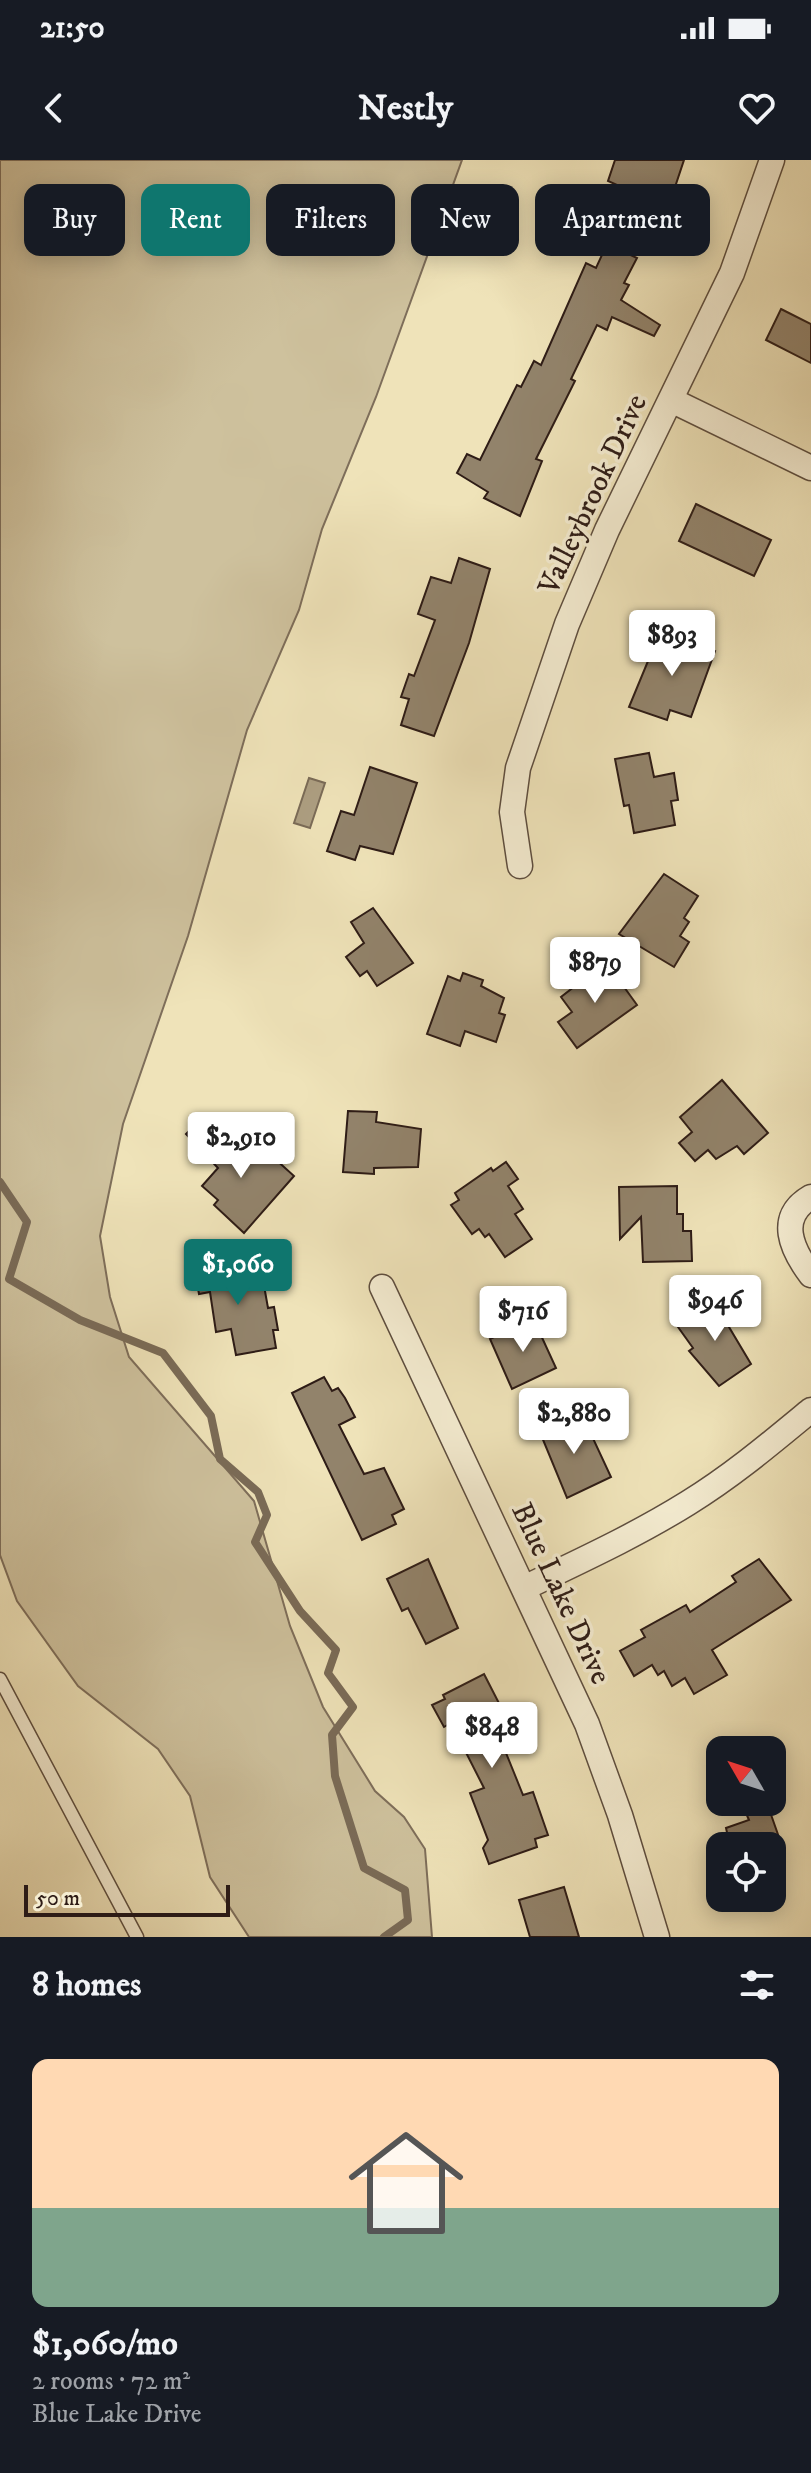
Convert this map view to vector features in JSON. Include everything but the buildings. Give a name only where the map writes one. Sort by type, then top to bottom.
[{"type":"street","name":"Valleybrook Drive","points":[[520,866],[512,812],[518,768],[567,624],[607,530],[732,273],[772,160]]},
{"type":"street","points":[[671,400],[811,468]]},
{"type":"street","points":[[811,1197],[796,1210],[790,1235],[792,1247],[811,1275]]},
{"type":"street","name":"Blue Lake Drive","points":[[382,1287],[587,1724],[620,1815],[657,1937]]},
{"type":"street","points":[[524,1588],[621,1542],[690,1502],[742,1466],[811,1410]]},
{"type":"lane","points":[[0,1679],[137,1937]]},
{"type":"shaded area","points":[[0,160],[462,160],[453,184],[411,184],[411,256],[427,256],[376,397],[322,529],[299,610],[247,730],[188,936],[123,1124],[100,1236],[110,1297],[129,1357],[254,1501],[290,1626],[323,1707],[375,1791],[404,1817],[425,1849],[432,1937],[249,1937],[210,1877],[190,1796],[158,1749],[78,1686],[17,1601],[0,1555]]},
{"type":"shaded area","points":[[309,778],[325,783],[310,828],[294,823]]},
{"type":"waterway","points":[[0,1182],[27,1222],[9,1279],[80,1320],[163,1353],[211,1416],[220,1459],[258,1492],[267,1515],[255,1542],[300,1611],[336,1650],[328,1673],[353,1707],[332,1735],[335,1776],[364,1868],[405,1890],[408,1920],[384,1937]]}]
